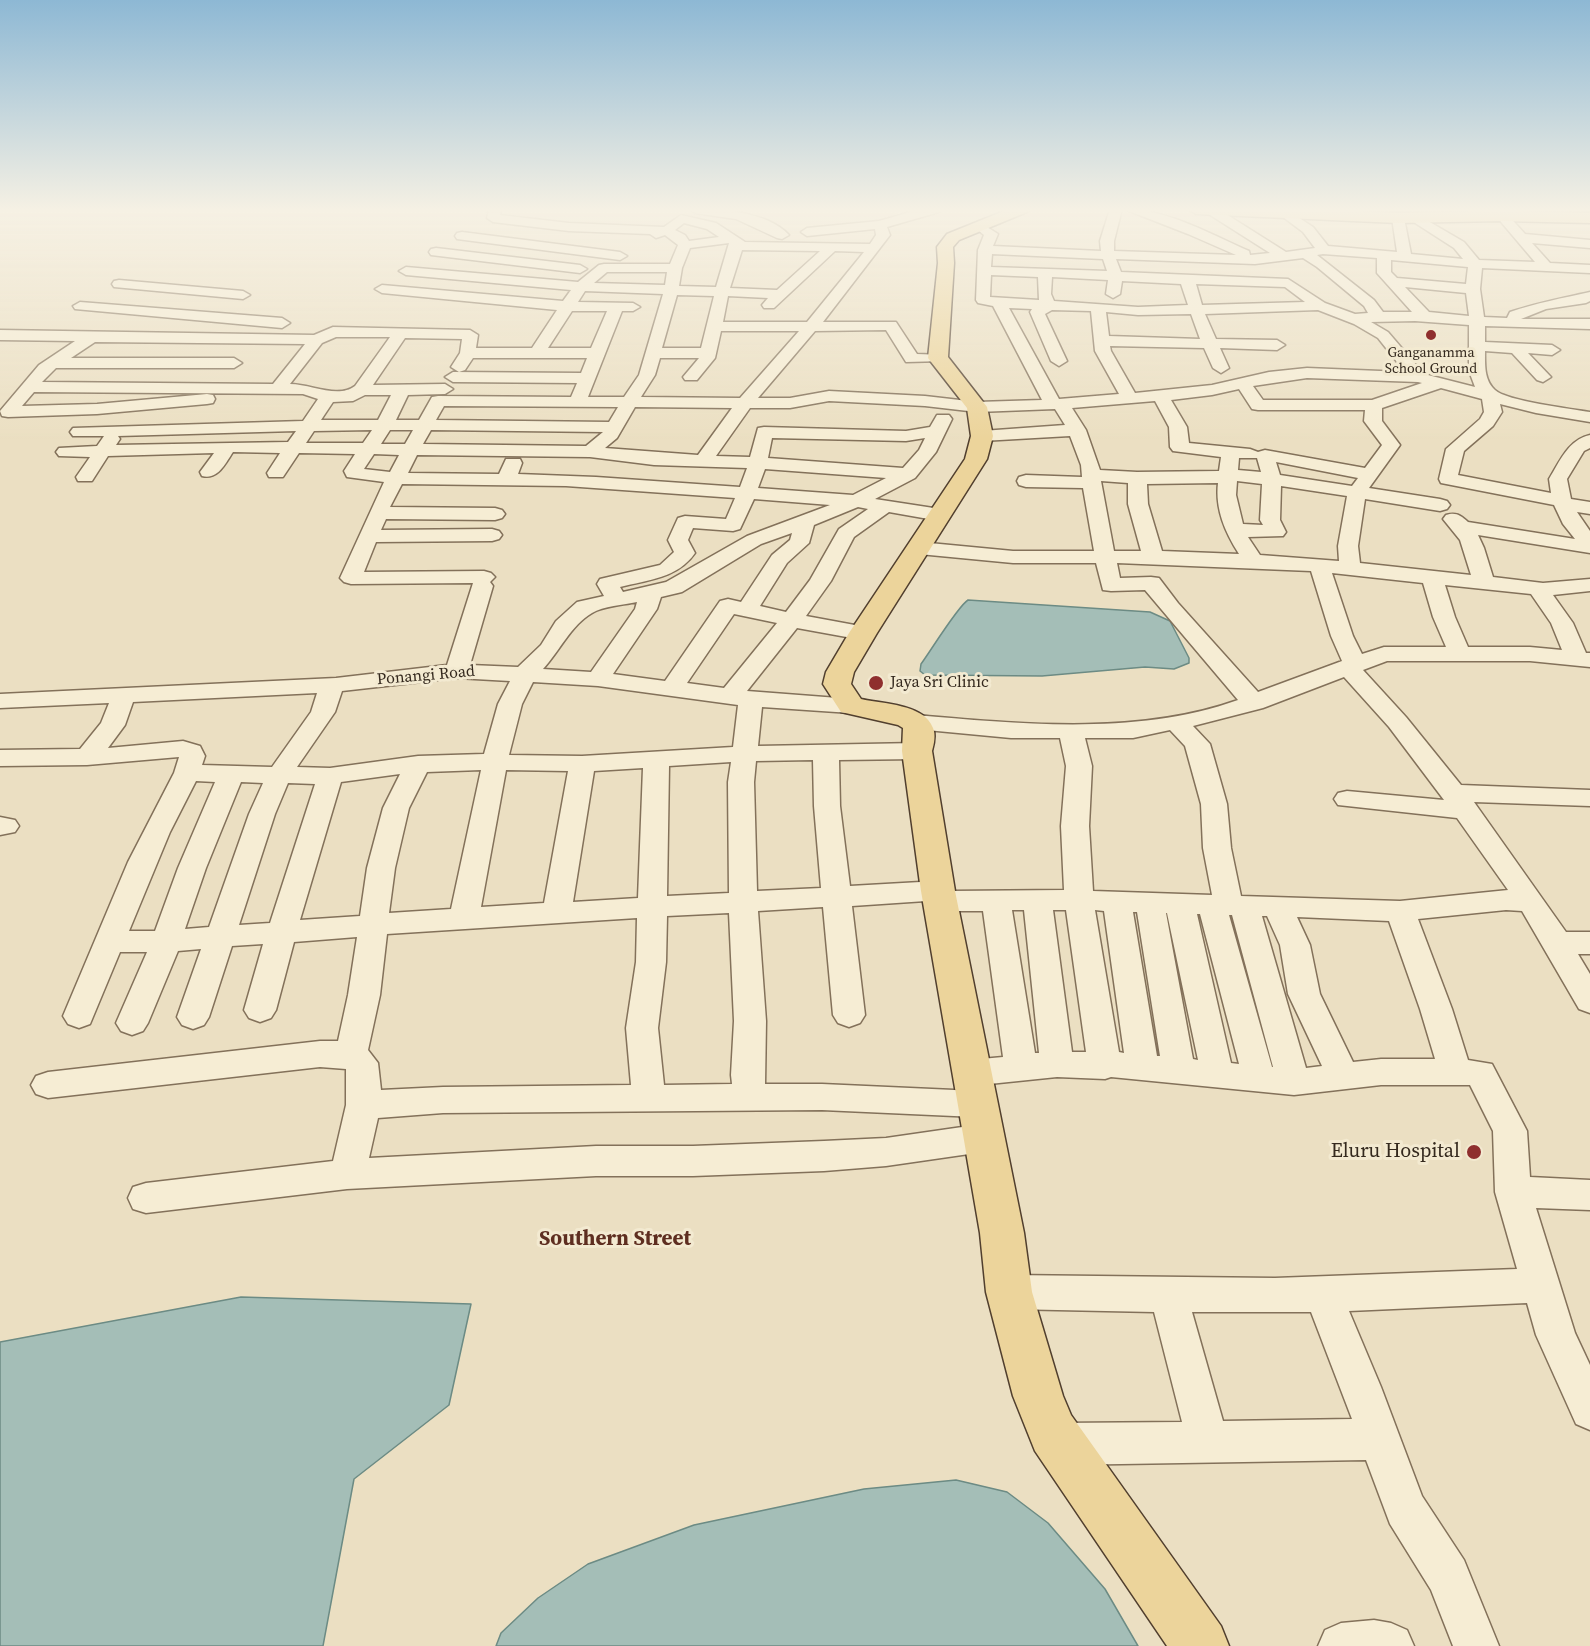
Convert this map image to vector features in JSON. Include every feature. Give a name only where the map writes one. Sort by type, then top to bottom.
[{"type":"main road","points":[[944,286],[938,358],[977,407],[982,436],[976,459],[863,633],[840,672],[837,684],[851,706],[917,736],[939,896],[1002,1233],[1009,1292],[1038,1396],[1060,1444],[1201,1646]]},
{"type":"street","points":[[141,286],[243,295]]},
{"type":"street","points":[[384,286],[381,288],[449,297],[567,306],[654,308]]},
{"type":"street","points":[[568,286],[782,294]]},
{"type":"street","points":[[590,452],[611,434],[647,375],[653,354],[654,308],[671,290],[672,286]]},
{"type":"street","points":[[668,403],[680,377],[707,357],[714,326],[725,309],[722,291],[724,286]]},
{"type":"street","points":[[753,309],[764,310],[791,286]]},
{"type":"street","points":[[703,461],[743,405],[844,286]]},
{"type":"street","points":[[983,286],[983,300],[1048,306],[1105,307],[1138,311],[1320,306]]},
{"type":"street","points":[[1045,286],[1044,294],[1048,306]]},
{"type":"street","points":[[1113,286],[1105,307],[1102,341],[1108,363],[1131,399]]},
{"type":"street","points":[[1189,286],[1221,368]]},
{"type":"street","points":[[1292,286],[1320,306],[1353,319],[1383,335],[1418,377]]},
{"type":"street","points":[[1349,286],[1370,303],[1378,316]]},
{"type":"street","points":[[1395,286],[1424,316]]},
{"type":"street","points":[[1430,286],[1473,290]]},
{"type":"street","points":[[1440,505],[1455,449],[1487,422],[1493,412],[1490,395],[1482,385],[1478,370],[1473,286]]},
{"type":"street","points":[[537,353],[581,287]]},
{"type":"street","points":[[179,315],[216,292]]},
{"type":"street","points":[[1513,324],[1515,315],[1544,305],[1581,300],[1590,296]]},
{"type":"street","points":[[999,303],[1057,404],[1077,430],[1092,479],[1096,513],[1111,585],[1151,583],[1170,608],[1254,703]]},
{"type":"street","points":[[80,306],[301,324],[333,332],[470,335],[468,353],[394,478],[351,578],[483,582],[457,671]]},
{"type":"street","points":[[1048,306],[1037,312],[1059,361]]},
{"type":"street","points":[[577,402],[616,307]]},
{"type":"street","points":[[1251,309],[1277,345],[1295,364],[1307,372]]},
{"type":"street","points":[[1353,319],[1378,316],[1424,316],[1513,324],[1590,324]]},
{"type":"street","points":[[714,326],[891,326],[912,360],[938,358]]},
{"type":"street","points":[[0,335],[316,340],[333,332]]},
{"type":"street","points":[[92,338],[52,363],[8,412],[97,409],[209,394],[277,389],[305,389],[327,397],[353,396],[361,390],[401,333]]},
{"type":"street","points":[[189,428],[209,394],[234,363],[258,339]]},
{"type":"street","points":[[277,389],[316,340]]},
{"type":"street","points":[[1102,341],[1277,345]]},
{"type":"street","points":[[1478,346],[1552,350]]},
{"type":"street","points":[[1516,347],[1523,358],[1543,377]]},
{"type":"street","points":[[468,353],[596,353]]},
{"type":"street","points":[[653,354],[708,353]]},
{"type":"street","points":[[52,363],[234,363]]},
{"type":"street","points":[[1212,390],[1209,372],[1211,369],[1287,374]]},
{"type":"street","points":[[445,389],[542,402],[743,405],[790,403],[829,396],[1014,408],[1212,390],[1307,372],[1418,377],[1536,408],[1590,417]]},
{"type":"street","points":[[647,375],[680,377]]},
{"type":"street","points":[[361,390],[445,389],[585,378]]},
{"type":"street","points":[[1243,383],[1258,405],[1374,405],[1437,383]]},
{"type":"street","points":[[29,387],[209,394]]},
{"type":"street","points":[[402,390],[384,426],[353,471],[354,473],[394,478],[554,479],[856,501],[940,514]]},
{"type":"street","points":[[1160,396],[1176,421],[1181,444],[1179,447],[1264,455],[1311,462],[1370,475]]},
{"type":"street","points":[[276,473],[327,397]]},
{"type":"street","points":[[506,480],[542,402]]},
{"type":"street","points":[[464,918],[494,762],[510,704],[525,674],[549,649],[564,626],[585,607],[674,587],[754,540],[856,501],[908,474],[927,452],[950,403]]},
{"type":"street","points":[[85,477],[132,405]]},
{"type":"street","points":[[1350,570],[1348,546],[1358,492],[1391,445],[1373,420],[1374,405]]},
{"type":"street","points":[[97,409],[65,452],[228,447],[590,452],[654,459],[758,463],[908,474]]},
{"type":"street","points":[[79,432],[309,426],[615,427]]},
{"type":"street","points":[[982,436],[1077,430]]},
{"type":"street","points":[[733,525],[758,463],[764,432],[906,436],[938,431]]},
{"type":"street","points":[[1590,440],[1577,448],[1558,479],[1562,502],[1573,524],[1590,545]]},
{"type":"street","points":[[209,472],[228,447]]},
{"type":"street","points":[[1231,452],[1226,495],[1234,530],[1253,561]]},
{"type":"street","points":[[1234,530],[1276,532],[1270,520],[1272,479],[1264,455]]},
{"type":"street","points":[[1311,462],[1311,485]]},
{"type":"street","points":[[1026,481],[1228,476],[1272,479],[1415,503],[1440,505],[1463,527],[1475,548],[1484,583]]},
{"type":"street","points":[[1137,478],[1138,504],[1154,557]]},
{"type":"street","points":[[1448,479],[1590,508]]},
{"type":"street","points":[[751,1098],[747,1075],[750,1021],[742,903],[741,697],[820,581],[846,533],[885,506]]},
{"type":"street","points":[[379,513],[495,514]]},
{"type":"street","points":[[616,600],[608,584],[667,569],[685,554],[678,540],[685,522],[784,530]]},
{"type":"street","points":[[747,610],[779,559],[799,543],[805,522]]},
{"type":"street","points":[[1463,527],[1590,545]]},
{"type":"street","points":[[369,536],[492,535]]},
{"type":"street","points":[[920,548],[1013,557],[1154,557],[1296,563],[1538,588],[1590,585]]},
{"type":"street","points":[[1320,567],[1351,665],[1403,727],[1460,801],[1531,902],[1590,1001]]},
{"type":"street","points":[[1432,578],[1444,617],[1460,654]]},
{"type":"street","points":[[1538,588],[1562,623],[1583,660]]},
{"type":"street","points":[[598,679],[646,609],[651,593]]},
{"type":"street","points":[[672,688],[728,606],[863,633]]},
{"type":"street","points":[[187,773],[330,776],[418,764],[494,762],[582,764],[826,751],[917,736],[1011,731],[1133,731],[1232,710],[1384,654],[1530,654],[1583,660]]},
{"type":"street","name":"Ponangi Road","points":[[0,701],[332,685],[457,671],[598,679],[741,697],[851,706]]},
{"type":"street","points":[[193,1017],[262,814],[279,775],[323,712],[332,685]]},
{"type":"street","points":[[87,757],[113,725],[123,696]]},
{"type":"street","points":[[1176,722],[1197,744],[1214,804],[1217,848],[1259,1078]]},
{"type":"street","points":[[1071,731],[1079,766],[1075,826],[1079,900],[1105,1066]]},
{"type":"street","points":[[0,758],[87,757],[183,749],[191,751],[192,756],[187,773],[159,823],[78,1016]]},
{"type":"street","points":[[826,751],[827,806],[835,898],[849,1015]]},
{"type":"street","points":[[649,1099],[642,1028],[651,962],[652,856],[657,760]]},
{"type":"street","points":[[351,1054],[364,995],[381,868],[396,808],[418,764]]},
{"type":"street","points":[[557,914],[582,764]]},
{"type":"street","points":[[132,1023],[168,941],[192,868],[231,774]]},
{"type":"street","points":[[260,1010],[330,776]]},
{"type":"street","points":[[1347,800],[1460,801],[1590,798]]},
{"type":"street","points":[[111,942],[168,941],[464,918],[835,898],[939,896],[996,901],[1079,900],[1400,911],[1506,900],[1531,902]]},
{"type":"street","points":[[996,901],[1021,1068]]},
{"type":"street","points":[[1037,901],[1057,1064]]},
{"type":"street","points":[[1117,902],[1143,1067]]},
{"type":"street","points":[[1150,903],[1179,1070]]},
{"type":"street","points":[[1180,904],[1217,1074]]},
{"type":"street","points":[[1228,905],[1294,1082]]},
{"type":"street","points":[[1277,907],[1295,945],[1304,994],[1344,1078]]},
{"type":"street","points":[[1400,911],[1436,1009],[1455,1072]]},
{"type":"street","points":[[1557,943],[1590,943]]},
{"type":"street","points":[[48,1085],[320,1054],[351,1054],[362,1063],[365,1078],[364,1105],[347,1174]]},
{"type":"street","points":[[146,1198],[347,1174],[596,1161],[693,1161],[886,1152],[977,1105],[1021,1068],[1057,1064],[1105,1066],[1111,1064],[1294,1082],[1381,1072],[1480,1073],[1510,1131],[1513,1192],[1556,1335],[1590,1410]]},
{"type":"street","points":[[364,1105],[443,1100],[822,1097],[977,1105]]},
{"type":"street","points":[[1513,1192],[1590,1196]]},
{"type":"street","points":[[1009,1292],[1168,1297],[1459,1291],[1541,1285]]},
{"type":"street","points":[[1323,1294],[1405,1509],[1448,1576],[1476,1646]]},
{"type":"street","points":[[1168,1297],[1208,1443]]},
{"type":"street","points":[[1060,1444],[1380,1439]]},
{"type":"street","points":[[1341,1646],[1374,1642],[1391,1646]]},
{"type":"water","points":[[968,600],[1150,612],[1170,621],[1189,658],[1189,663],[1174,669],[1145,667],[1042,676],[925,675],[920,671],[921,664],[951,620]]},
{"type":"water","points":[[241,1297],[471,1304],[449,1405],[354,1479],[323,1646],[0,1646],[0,1342]]},
{"type":"water","points":[[956,1480],[1007,1492],[1048,1523],[1105,1589],[1138,1646],[496,1646],[501,1633],[538,1598],[588,1564],[694,1525],[864,1489]]},
{"type":"place","name":"Ganganamma School Ground","points":[[1431,335]]},
{"type":"place","name":"Jaya Sri Clinic","points":[[876,683]]},
{"type":"place","name":"Eluru Hospital","points":[[1474,1152]]},
{"type":"district","name":"Southern Street","points":[[615,1240]]}]
